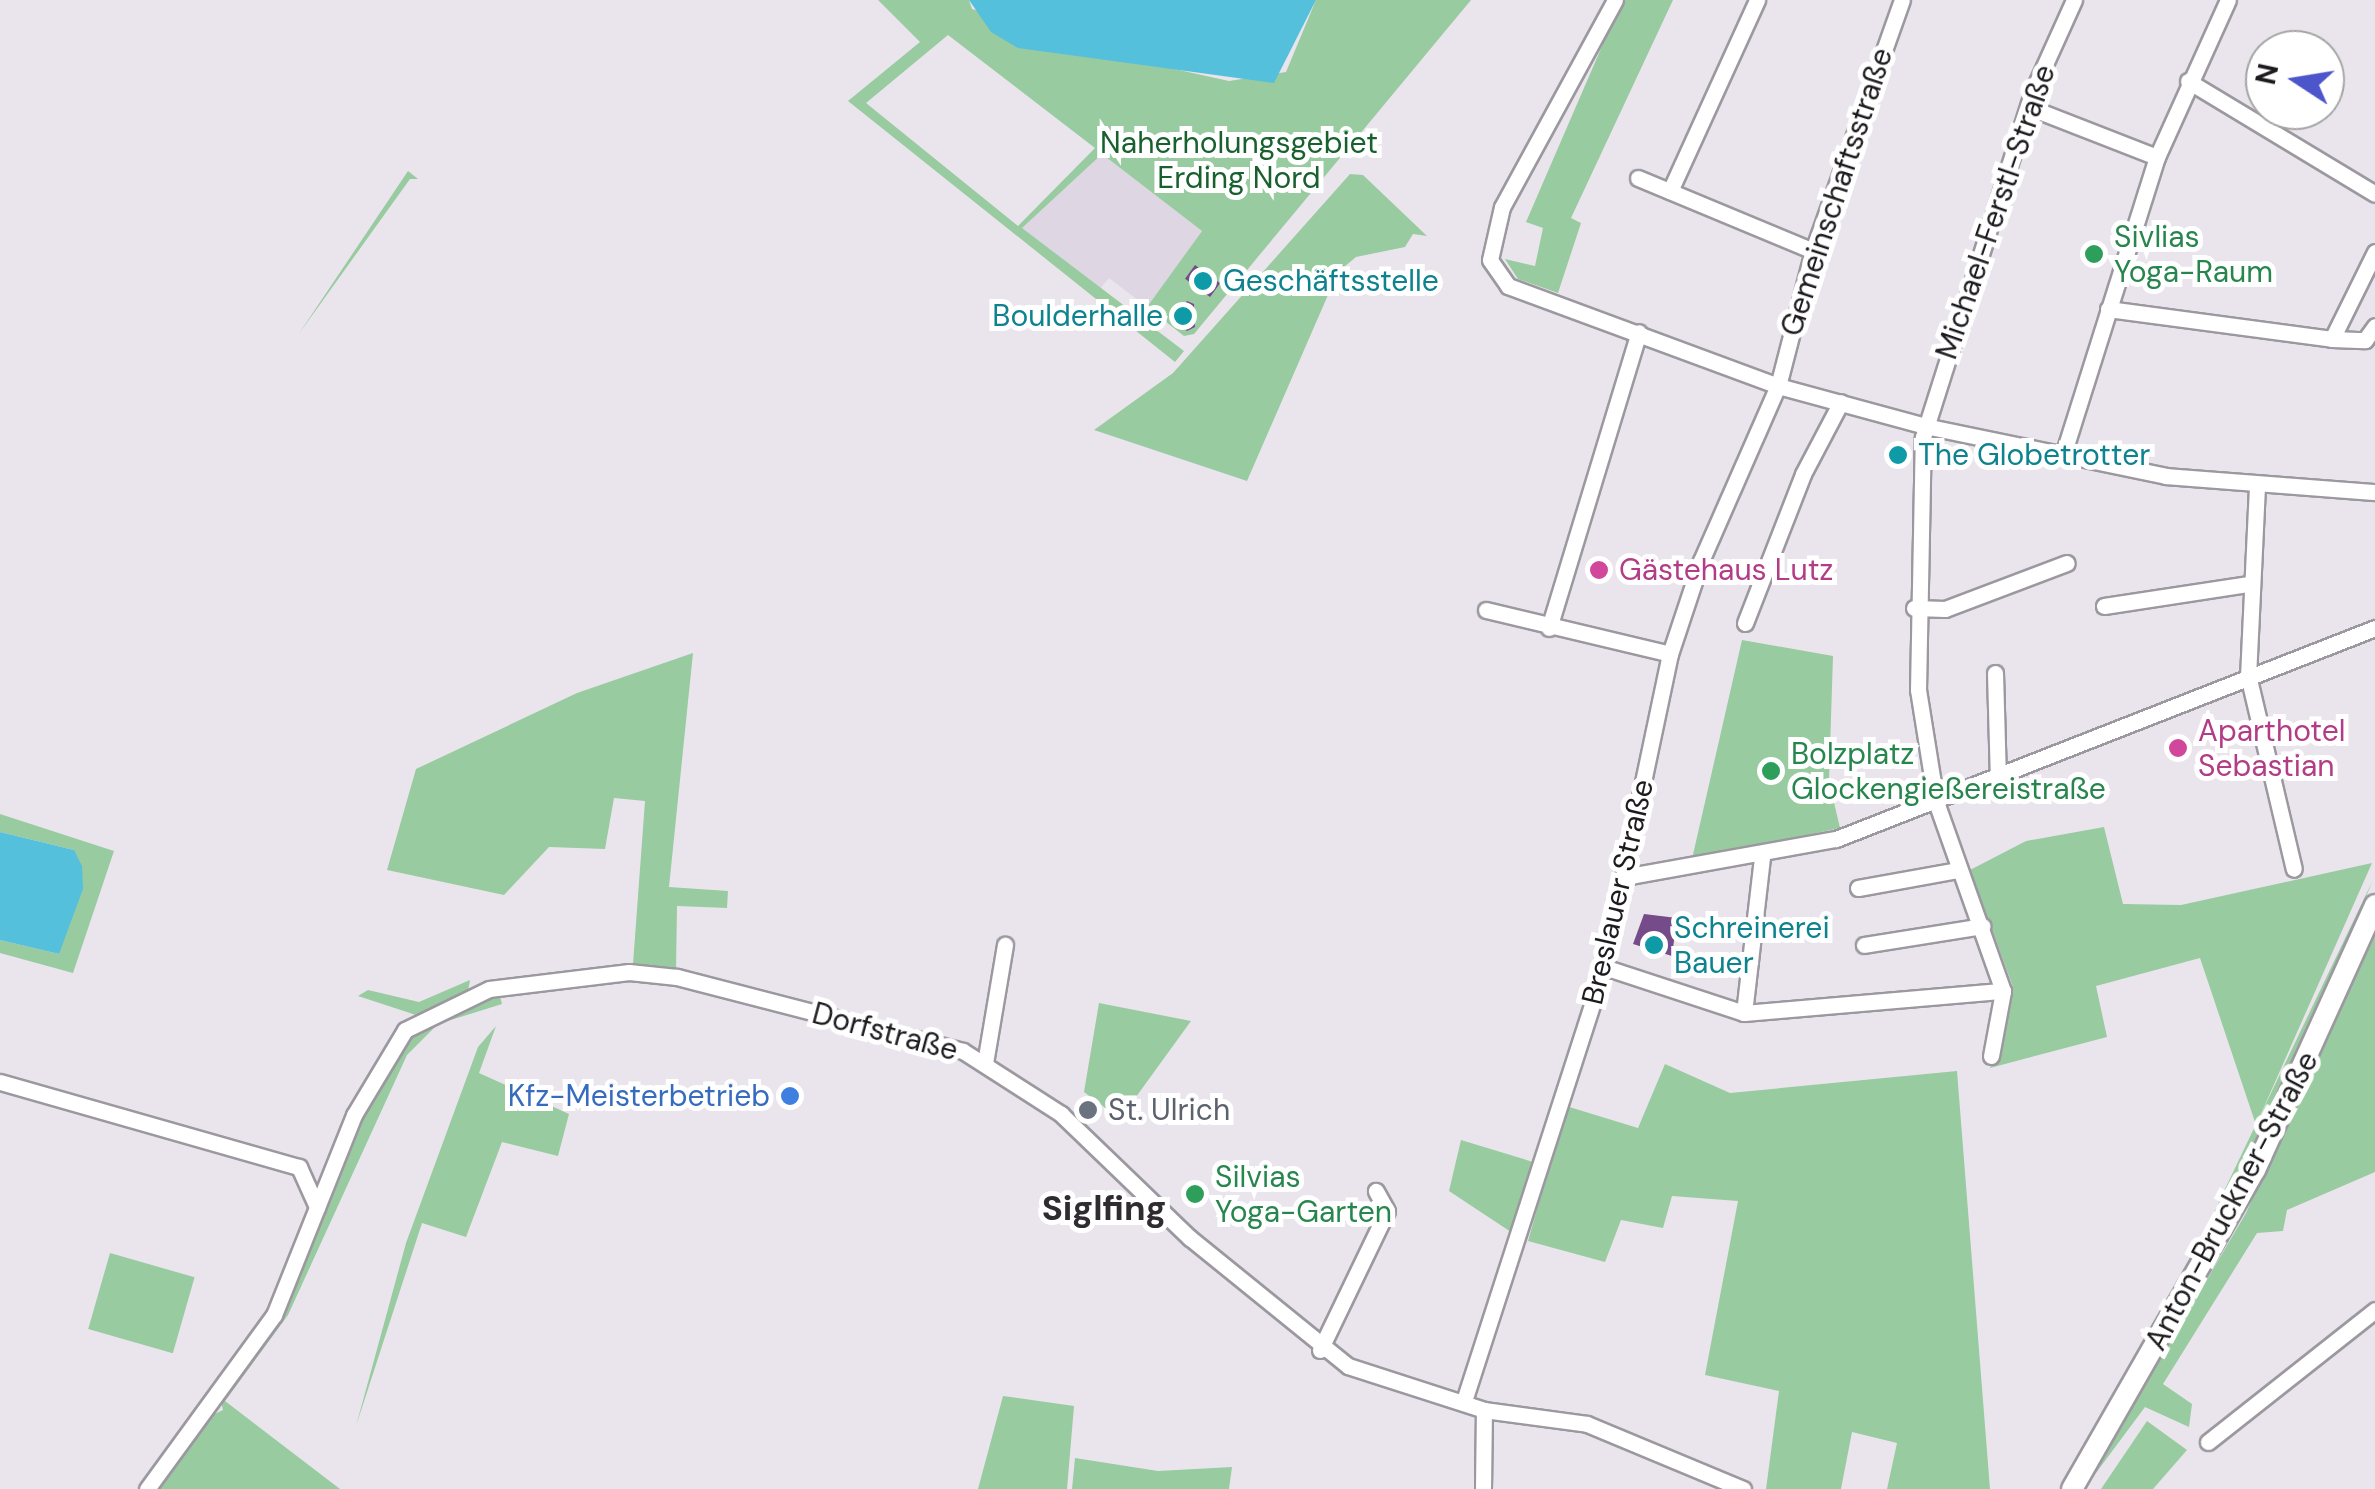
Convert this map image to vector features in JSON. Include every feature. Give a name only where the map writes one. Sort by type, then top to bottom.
[{"type":"main road","name":"Anton-Bruckner-Straße","points":[[2072,1489],[2255,1170],[2375,905]]},
{"type":"street","points":[[1615,0],[1514,177],[1491,240],[1493,270],[1508,286],[1778,386],[1925,426],[2257,486],[2375,492]]},
{"type":"street","points":[[1670,191],[1757,0]]},
{"type":"street","name":"Gemeinschaftsstraße","points":[[1778,386],[1813,251],[1902,0]]},
{"type":"street","name":"Michael-Ferstl-Straße","points":[[2002,992],[1936,802],[1914,608],[1925,426],[2031,108],[2074,0]]},
{"type":"street","points":[[2064,454],[2157,157],[2188,81],[2228,0]]},
{"type":"street","points":[[2188,81],[2375,194]]},
{"type":"street","points":[[2031,108],[2157,157]]},
{"type":"street","points":[[1638,178],[1813,251]]},
{"type":"street","points":[[2332,339],[2375,252]]},
{"type":"street","points":[[2108,309],[2332,339],[2365,340],[2375,326]]},
{"type":"street","points":[[1549,628],[1639,332]]},
{"type":"street","name":"Breslauer Straße","points":[[1464,1401],[1604,967],[1670,654],[1701,560],[1778,386]]},
{"type":"street","points":[[1746,623],[1803,474],[1841,402]]},
{"type":"street","points":[[2257,486],[2247,584],[2248,675],[2294,869]]},
{"type":"street","points":[[1914,608],[1945,609],[2066,563]]},
{"type":"street","points":[[2104,606],[2247,584]]},
{"type":"street","points":[[1486,610],[1670,654]]},
{"type":"street","points":[[1624,877],[1762,857],[1936,802],[2248,675],[2375,628]]},
{"type":"street","points":[[1996,673],[1998,780]]},
{"type":"street","points":[[1744,1013],[1762,857]]},
{"type":"street","points":[[1858,888],[1958,870]]},
{"type":"street","points":[[1864,945],[1982,926]]},
{"type":"street","points":[[985,1063],[1005,944]]},
{"type":"street","points":[[1604,967],[1744,1013],[2002,992],[1990,1056]]},
{"type":"street","name":"Dorfstraße","points":[[146,1489],[274,1315],[317,1206],[394,1042],[442,1007],[502,986],[563,975],[677,977],[928,1039],[985,1063],[1061,1114],[1320,1350],[1394,1388],[1464,1401],[1484,1410],[1597,1427],[1744,1489]]},
{"type":"street","points":[[0,1082],[299,1166],[317,1206]]},
{"type":"street","points":[[1320,1350],[1387,1211],[1376,1191]]},
{"type":"street","points":[[2208,1442],[2375,1310]]},
{"type":"street","points":[[1482,1489],[1484,1410]]},
{"type":"shaded area","points":[[1102,154],[1202,231],[1147,307],[1109,278],[1100,289],[1021,228]]},
{"type":"green space","name":"Naherholungsgebiet Erding Nord","points":[[878,0],[969,0],[972,9],[1138,61],[1229,81],[1286,72],[1316,0],[1471,0],[1194,334],[1184,336],[1147,307],[1202,231],[1102,154],[1022,228],[1184,351],[1175,362],[848,101],[920,42]],"holes":[[[948,35],[1095,148],[1018,226],[866,103]]]},
{"type":"green space","points":[[1622,0],[1673,0],[1571,218],[1581,223],[1558,293],[1518,279],[1505,259],[1535,266],[1543,228],[1526,222]]},
{"type":"green space","points":[[408,171],[418,179],[410,179],[298,335]]},
{"type":"green space","points":[[1350,174],[1363,175],[1427,236],[1413,234],[1405,247],[1356,257],[1338,272],[1247,481],[1094,430],[1173,373]]},
{"type":"green space","points":[[1742,640],[1833,656],[1829,781],[1840,828],[1692,859]]},
{"type":"green space","points":[[693,653],[669,887],[728,891],[727,908],[677,906],[676,972],[633,964],[645,801],[614,798],[605,849],[549,847],[504,895],[387,870],[416,769],[577,693]]},
{"type":"green space","points":[[0,814],[114,851],[73,973],[0,953],[0,940],[59,954],[74,850],[0,832]]},
{"type":"green space","points":[[2104,827],[2123,904],[2181,905],[2372,863],[2256,1125],[2200,958],[2096,986],[2107,1037],[1990,1068],[2013,987],[1970,870],[2026,841]]},
{"type":"green space","points":[[2373,880],[2277,1109],[2218,1221],[2212,1216]]},
{"type":"green space","points":[[2375,928],[2375,1172],[2287,1210],[2283,1231],[2257,1233],[2163,1384],[2192,1404],[2189,1427],[2145,1407],[2084,1489],[2246,1213]]},
{"type":"green space","points":[[470,980],[468,991],[416,1015],[358,996],[368,990],[419,1002]]},
{"type":"green space","points":[[500,996],[502,1004],[438,1024],[407,1055],[288,1315],[225,1401],[340,1489],[157,1489],[206,1418],[223,1410],[221,1401],[275,1324],[365,1105],[406,1036],[457,1007]]},
{"type":"green space","points":[[1099,1003],[1191,1021],[1120,1119],[1084,1092]]},
{"type":"green space","points":[[496,1026],[479,1073],[569,1114],[558,1156],[502,1142],[466,1237],[422,1223],[356,1426],[406,1243],[478,1047]]},
{"type":"green space","points":[[1665,1064],[1730,1093],[1957,1071],[1990,1489],[1887,1489],[1897,1443],[1852,1432],[1841,1489],[1766,1489],[1779,1391],[1705,1375],[1738,1201],[1672,1196],[1663,1228],[1621,1220],[1605,1262],[1528,1241],[1566,1106],[1638,1128]]},
{"type":"green space","points":[[1461,1140],[1533,1162],[1517,1236],[1449,1191]]},
{"type":"green space","points":[[110,1253],[195,1277],[173,1353],[88,1329]]},
{"type":"green space","points":[[1003,1396],[1074,1406],[1067,1489],[978,1489]]},
{"type":"green space","points":[[2147,1421],[2187,1450],[2153,1489],[2101,1489]]},
{"type":"green space","points":[[1075,1458],[1158,1471],[1232,1467],[1229,1489],[1072,1489]]},
{"type":"water","points":[[969,0],[1316,0],[1274,83],[1018,48],[991,32]]},
{"type":"water","points":[[0,832],[74,850],[82,866],[83,889],[59,954],[0,940]]},
{"type":"building","name":"Geschäftsstelle","points":[[1195,265],[1220,283],[1210,297],[1185,279]]},
{"type":"building","name":"Boulderhalle","points":[[1187,301],[1194,304],[1195,327],[1187,331],[1171,319]]},
{"type":"building","name":"Schreinerei Bauer","points":[[1644,914],[1677,918],[1672,956],[1633,944]]},
{"type":"place","name":"Sivlias Yoga-Raum","points":[[2094,254]]},
{"type":"place","name":"Geschäftsstelle","points":[[1203,281]]},
{"type":"place","name":"Boulderhalle","points":[[1183,316]]},
{"type":"place","name":"The Globetrotter","points":[[1898,455]]},
{"type":"place","name":"Gästehaus Lutz","points":[[1599,570]]},
{"type":"place","name":"Aparthotel Sebastian","points":[[2178,748]]},
{"type":"place","name":"Bolzplatz Glockengießereistraße","points":[[1771,771]]},
{"type":"place","name":"Schreinerei Bauer","points":[[1654,945]]},
{"type":"place","name":"Kfz-Meisterbetrieb","points":[[790,1096]]},
{"type":"place","name":"St. Ulrich","points":[[1088,1110]]},
{"type":"place","name":"Silvias Yoga-Garten","points":[[1195,1194]]},
{"type":"district","name":"Siglfing","points":[[1104,1208]]}]
